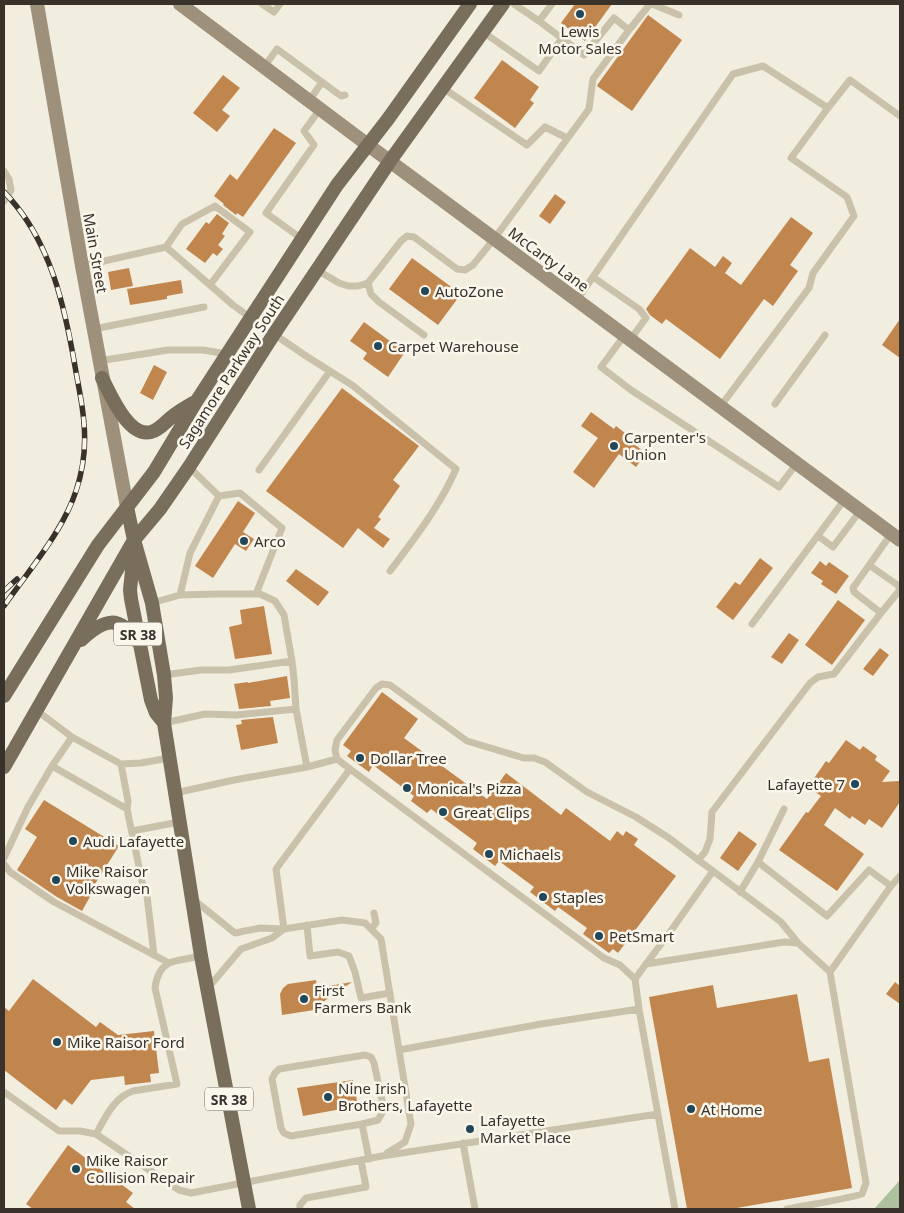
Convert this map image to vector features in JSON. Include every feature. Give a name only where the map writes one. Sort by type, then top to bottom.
[{"type":"main road","name":"Main Street","points":[[37,4],[102,378],[127,507]]},
{"type":"main road","name":"McCarty Lane","points":[[180,4],[896,537]]},
{"type":"main road","name":"Sagamore Parkway South","points":[[4,696],[98,544],[154,472],[196,402],[337,185],[388,120],[470,4]]},
{"type":"main road","name":"Sagamore Parkway South","points":[[4,767],[134,540],[160,509],[390,161],[503,4]]},
{"type":"main road","points":[[102,378],[124,417],[134,429],[144,433],[152,432],[159,428],[175,414],[196,402]]},
{"type":"main road","name":"SR 38","points":[[127,507],[134,540],[152,603],[164,675],[166,698],[164,723],[169,758],[201,956],[249,1209]]},
{"type":"main road","name":"SR 38","points":[[134,540],[131,599],[151,700],[156,713],[164,723]]},
{"type":"main road","points":[[71,649],[95,628],[104,623],[111,622],[126,628],[133,634],[140,645]]},
{"type":"lane","points":[[262,4],[274,12],[280,4]]},
{"type":"lane","points":[[514,4],[584,55],[614,18],[629,30]]},
{"type":"lane","points":[[539,21],[552,4]]},
{"type":"lane","points":[[317,270],[348,286],[368,283],[401,241],[408,236],[414,237],[457,269],[465,270],[473,266],[589,109],[594,80],[629,30],[651,4],[679,15]]},
{"type":"lane","points":[[483,32],[539,71],[562,38]]},
{"type":"lane","points":[[264,67],[277,49],[341,96],[345,95]]},
{"type":"lane","points":[[577,300],[734,74],[763,66],[828,108]]},
{"type":"lane","points":[[720,407],[809,288],[812,273],[854,216],[847,197],[791,158],[850,80],[900,116]]},
{"type":"lane","points":[[302,239],[266,213],[314,145],[304,131],[322,82]]},
{"type":"lane","points":[[443,88],[527,145],[545,127],[567,138]]},
{"type":"lane","points":[[4,171],[9,179],[11,190],[4,201]]},
{"type":"lane","points":[[82,266],[166,247],[182,224],[214,206],[250,232],[210,285]]},
{"type":"lane","points":[[166,247],[233,306],[251,318]]},
{"type":"lane","points":[[593,277],[639,309],[646,318],[601,367],[631,390],[779,487],[796,463]]},
{"type":"lane","points":[[368,283],[371,294],[379,302],[424,335]]},
{"type":"lane","points":[[94,329],[204,307]]},
{"type":"lane","points":[[274,334],[352,385],[456,469],[448,487],[390,571]]},
{"type":"lane","points":[[775,404],[826,335]]},
{"type":"lane","points":[[100,362],[168,350],[203,350],[227,354]]},
{"type":"lane","points":[[259,470],[330,372]]},
{"type":"lane","points":[[188,467],[219,496]]},
{"type":"lane","points":[[219,496],[240,493],[282,528],[256,594]]},
{"type":"lane","points":[[180,595],[190,552],[219,496]]},
{"type":"lane","points":[[752,624],[845,500]]},
{"type":"lane","points":[[818,536],[833,547],[860,511]]},
{"type":"lane","points":[[881,613],[854,592],[853,588],[869,565],[896,537]]},
{"type":"lane","points":[[698,860],[705,852],[710,839],[712,812],[810,683],[818,677],[834,674],[899,591],[899,586],[869,565]]},
{"type":"lane","points":[[152,603],[180,595],[217,594],[260,594],[275,601],[284,615],[292,661],[296,709],[306,767]]},
{"type":"lane","points":[[164,675],[200,670],[229,670],[292,661]]},
{"type":"lane","points":[[676,1209],[635,979],[620,965],[604,958],[337,759],[335,750],[337,740],[376,688],[382,684],[390,685],[467,741],[524,758],[534,758],[545,762],[587,792],[636,817],[669,838],[781,922],[798,943],[830,972],[866,1183],[862,1194],[787,1209]]},
{"type":"lane","points":[[164,723],[205,714],[236,715],[296,709]]},
{"type":"lane","points":[[36,710],[72,736],[121,764],[169,758]]},
{"type":"lane","points":[[4,858],[28,807],[72,736]]},
{"type":"lane","points":[[175,793],[337,759]]},
{"type":"lane","points":[[121,764],[128,802],[127,809],[143,886],[147,896],[154,955]]},
{"type":"lane","points":[[52,766],[127,809]]},
{"type":"lane","points":[[284,929],[276,869],[350,770]]},
{"type":"lane","points":[[740,892],[758,862],[784,809]]},
{"type":"lane","points":[[132,831],[180,822]]},
{"type":"lane","points":[[758,862],[827,916],[869,870],[891,886]]},
{"type":"lane","points":[[4,864],[10,872],[54,902],[169,963]]},
{"type":"lane","points":[[635,979],[713,871]]},
{"type":"lane","points":[[830,972],[900,876]]},
{"type":"lane","points":[[192,898],[235,933],[260,928],[284,929],[342,920],[365,923],[381,939],[411,1124],[405,1142],[382,1156]]},
{"type":"lane","points":[[371,929],[376,923],[374,913]]},
{"type":"lane","points":[[307,925],[310,956],[338,952],[349,956],[356,972],[361,998],[390,993]]},
{"type":"lane","points":[[207,989],[241,949],[272,938],[284,929]]},
{"type":"lane","points":[[646,964],[784,942],[798,943]]},
{"type":"lane","points":[[96,1134],[114,1104],[126,1093],[177,1084],[155,988],[158,976],[169,963],[201,956]]},
{"type":"lane","points":[[399,1050],[541,1024],[639,1009]]},
{"type":"lane","points":[[365,1055],[370,1057],[374,1063],[383,1105],[382,1113],[378,1120],[362,1124],[291,1136],[284,1132],[281,1128],[272,1079],[275,1073],[279,1069],[365,1055]]},
{"type":"lane","points":[[380,1092],[405,1087]]},
{"type":"lane","points":[[4,1092],[59,1131],[80,1131],[96,1134],[179,1190],[191,1193],[382,1156],[658,1114]]},
{"type":"lane","points":[[362,1124],[369,1159]]},
{"type":"lane","points":[[463,1144],[475,1209]]},
{"type":"lane","points":[[300,1209],[300,1205],[306,1198],[366,1187],[361,1160]]},
{"type":"green space","points":[[900,1180],[900,1209],[874,1209]]},
{"type":"building","points":[[575,4],[612,4],[585,41],[561,23]]},
{"type":"building","points":[[648,15],[682,40],[632,111],[597,86]]},
{"type":"building","points":[[502,60],[539,87],[530,100],[534,103],[515,128],[474,98]]},
{"type":"building","points":[[223,75],[240,88],[222,110],[230,116],[217,132],[193,113]]},
{"type":"building","points":[[274,128],[296,143],[243,217],[237,213],[236,215],[214,196],[230,174],[237,180]]},
{"type":"building","points":[[555,194],[566,202],[550,224],[539,216]]},
{"type":"building","points":[[217,214],[229,223],[222,234],[225,236],[218,245],[223,249],[217,256],[213,253],[205,263],[186,249],[206,222],[209,224]]},
{"type":"building","points":[[791,217],[813,233],[790,265],[798,271],[773,306],[764,299],[720,359],[666,319],[662,324],[650,315],[646,309],[690,248],[715,267],[723,256],[732,263],[725,273],[741,285]]},
{"type":"building","name":"AutoZone","points":[[412,258],[461,294],[438,325],[389,289]]},
{"type":"building","points":[[129,268],[133,286],[111,290],[108,272]]},
{"type":"building","points":[[181,280],[183,293],[167,296],[167,299],[130,305],[127,289]]},
{"type":"building","points":[[900,319],[900,358],[882,345]]},
{"type":"building","name":"Carpet Warehouse","points":[[364,322],[405,352],[388,377],[363,359],[367,353],[350,341]]},
{"type":"building","points":[[154,365],[167,372],[153,400],[140,393]]},
{"type":"building","points":[[342,388],[419,446],[393,480],[400,486],[378,517],[381,519],[374,528],[390,539],[383,548],[358,528],[343,548],[266,491]]},
{"type":"building","name":"Carpenter's Union","points":[[591,412],[614,429],[616,426],[625,433],[623,436],[646,453],[636,467],[619,454],[594,488],[573,472],[598,438],[581,426]]},
{"type":"building","points":[[238,501],[255,513],[243,532],[254,539],[246,551],[235,544],[213,578],[195,566]]},
{"type":"building","points":[[760,558],[773,568],[733,620],[716,607],[735,582],[740,585]]},
{"type":"building","points":[[820,561],[826,566],[829,562],[849,576],[836,594],[821,584],[823,581],[811,573]]},
{"type":"building","points":[[296,569],[329,592],[318,606],[286,581]]},
{"type":"building","points":[[838,600],[865,620],[832,665],[805,645]]},
{"type":"building","points":[[264,606],[272,654],[235,659],[229,627],[242,624],[240,610]]},
{"type":"building","points":[[789,633],[799,640],[782,664],[771,657]]},
{"type":"building","points":[[880,648],[889,655],[873,676],[863,669]]},
{"type":"building","points":[[287,676],[290,698],[270,701],[271,706],[239,709],[234,684]]},
{"type":"building","points":[[382,692],[418,719],[404,738],[487,799],[506,773],[561,815],[566,808],[610,841],[617,831],[623,836],[626,831],[638,839],[634,845],[676,876],[618,953],[613,949],[609,953],[583,934],[587,928],[558,907],[555,911],[530,892],[534,887],[499,861],[495,866],[473,849],[477,843],[431,809],[427,813],[411,801],[414,796],[373,765],[369,772],[347,756],[351,751],[343,745]]},
{"type":"building","points":[[273,717],[278,743],[241,750],[236,725],[242,724],[241,720]]},
{"type":"building","points":[[846,740],[860,750],[863,746],[877,756],[875,760],[890,771],[882,782],[900,781],[900,802],[882,828],[869,819],[865,825],[852,816],[850,819],[835,808],[824,825],[864,854],[837,891],[779,850],[806,812],[808,813],[821,796],[808,787],[826,761],[829,763]]},
{"type":"building","name":"Audi Lafayette","points":[[44,800],[119,846],[95,884],[96,886],[82,911],[17,870],[37,837],[25,829]]},
{"type":"building","points":[[739,831],[757,844],[738,871],[720,858]]},
{"type":"building","points":[[33,979],[96,1027],[100,1022],[118,1035],[154,1031],[159,1073],[150,1074],[151,1082],[125,1085],[124,1076],[91,1080],[72,1105],[64,1099],[56,1110],[4,1070],[4,1007],[9,1011]]},
{"type":"building","name":"First Farmers Bank","points":[[316,980],[317,988],[352,982],[320,1004],[321,1009],[282,1015],[280,994],[283,988],[288,984]]},
{"type":"building","points":[[895,982],[900,986],[900,1004],[886,994]]},
{"type":"building","points":[[713,985],[717,1008],[797,994],[809,1062],[829,1058],[852,1188],[731,1209],[687,1209],[649,997]]},
{"type":"building","name":"Nine Irish Brothers, Lafayette","points":[[353,1080],[358,1106],[303,1116],[297,1088]]},
{"type":"building","name":"Mike Raisor Collision Repair","points":[[68,1145],[133,1193],[126,1202],[135,1209],[33,1209],[26,1204]]},
{"type":"railway","points":[[4,192],[34,231],[54,276],[72,348],[85,432],[80,475],[70,507],[54,536],[4,606]]},
{"type":"railway","points":[[4,591],[17,579]]},
{"type":"place","name":"Lewis Motor Sales","points":[[580,14]]},
{"type":"place","name":"AutoZone","points":[[425,291]]},
{"type":"place","name":"Carpet Warehouse","points":[[378,346]]},
{"type":"place","name":"Carpenter's Union","points":[[614,446]]},
{"type":"place","name":"Arco","points":[[244,541]]},
{"type":"place","name":"Dollar Tree","points":[[360,758]]},
{"type":"place","name":"Lafayette 7","points":[[855,784]]},
{"type":"place","name":"Monical's Pizza","points":[[407,788]]},
{"type":"place","name":"Great Clips","points":[[443,812]]},
{"type":"place","name":"Audi Lafayette","points":[[73,841]]},
{"type":"place","name":"Michaels","points":[[489,854]]},
{"type":"place","name":"Mike Raisor Volkswagen","points":[[56,880]]},
{"type":"place","name":"Staples","points":[[543,897]]},
{"type":"place","name":"PetSmart","points":[[599,936]]},
{"type":"place","name":"First Farmers Bank","points":[[304,999]]},
{"type":"place","name":"Mike Raisor Ford","points":[[57,1042]]},
{"type":"place","name":"Nine Irish Brothers, Lafayette","points":[[328,1097]]},
{"type":"place","name":"At Home","points":[[691,1109]]},
{"type":"place","name":"Lafayette Market Place","points":[[470,1129]]},
{"type":"place","name":"Mike Raisor Collision Repair","points":[[76,1169]]}]
